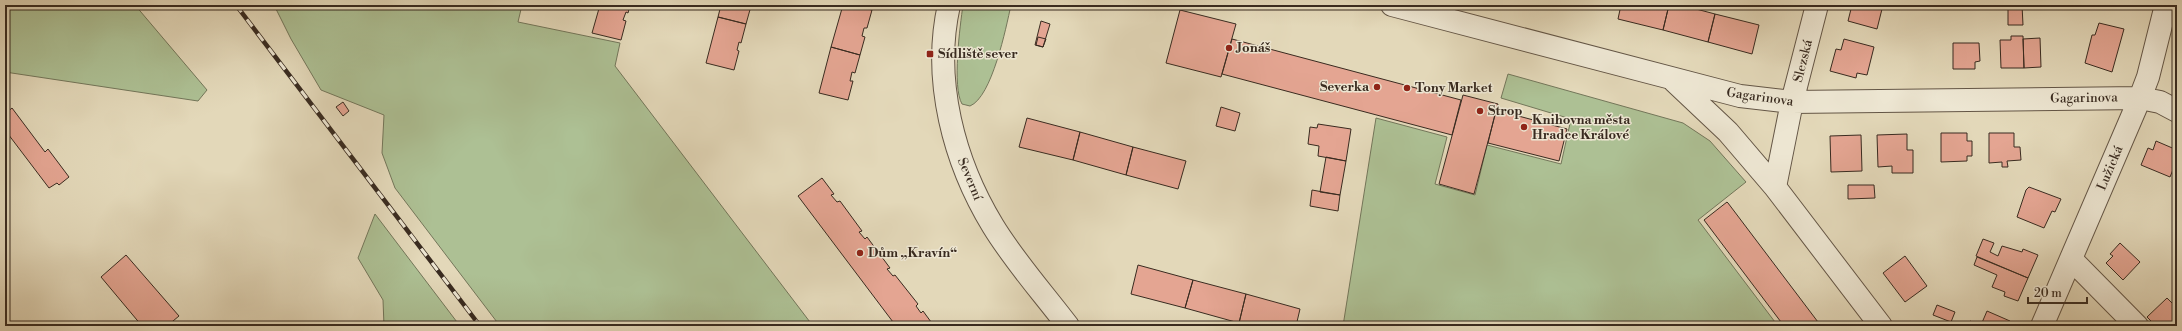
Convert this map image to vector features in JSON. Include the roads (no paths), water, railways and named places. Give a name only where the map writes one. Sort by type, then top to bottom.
[{"type":"street","name":"Severní","points":[[949,5],[945,41],[944,89],[952,130],[961,159],[980,203],[993,226],[1011,254],[1068,326]]},
{"type":"street","name":"Gagarinova","points":[[1392,5],[1740,96],[1792,102],[2140,98],[2160,102],[2177,111]]},
{"type":"street","name":"Slezská","points":[[1775,187],[1792,102],[1817,5]]},
{"type":"street","name":"Lužická","points":[[2042,326],[2140,98],[2148,77],[2166,5]]},
{"type":"street","points":[[1671,79],[1728,132],[1775,187],[1881,326]]},
{"type":"street","points":[[2071,259],[2137,326]]},
{"type":"railway","points":[[236,5],[480,326]]},
{"type":"place","name":"Jonáš","points":[[1229,48]]},
{"type":"place","name":"Sídliště sever","points":[[930,54]]},
{"type":"place","name":"Severka","points":[[1377,87]]},
{"type":"place","name":"Tony Market","points":[[1407,88]]},
{"type":"place","name":"Strop","points":[[1480,111]]},
{"type":"place","name":"Knihovna města Hradce Králové","points":[[1524,127]]},
{"type":"place","name":"Dům „Kravín“","points":[[860,253]]}]
